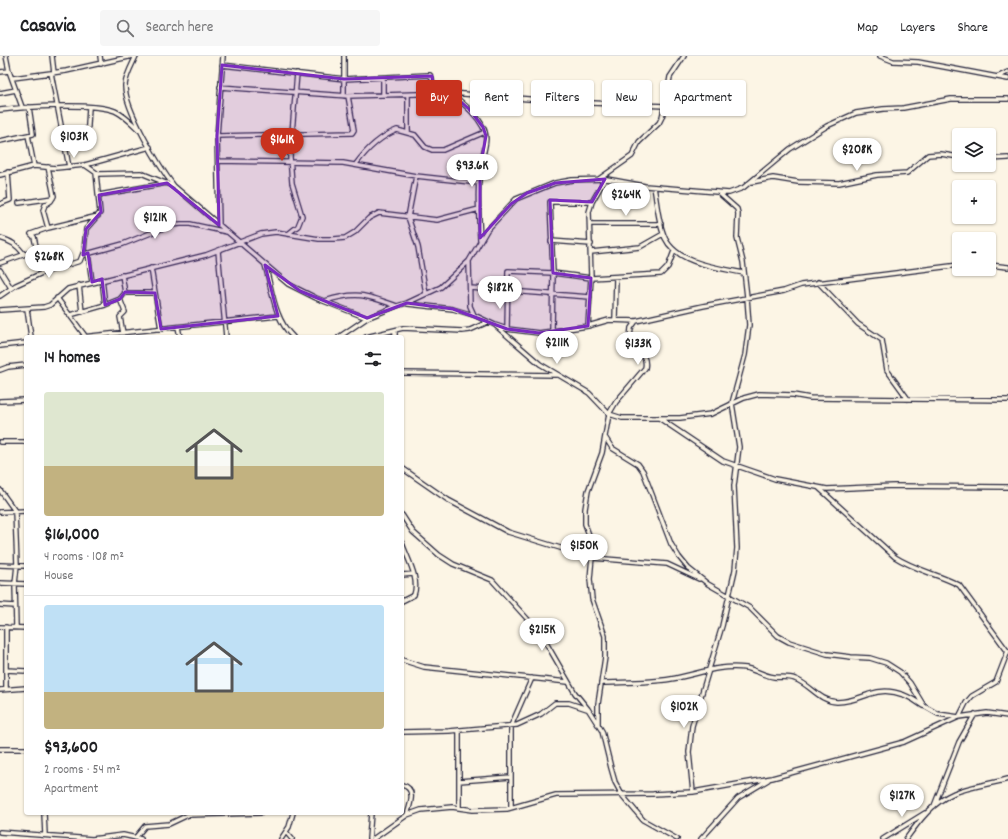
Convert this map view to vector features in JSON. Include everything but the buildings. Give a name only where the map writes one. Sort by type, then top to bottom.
[{"type":"street","points":[[6,56],[9,71],[13,78],[22,107]]},
{"type":"street","points":[[52,56],[57,107],[69,167]]},
{"type":"street","points":[[100,56],[101,64]]},
{"type":"street","points":[[13,78],[53,73],[101,64],[131,56],[125,91],[127,99],[140,131],[150,146],[164,174],[174,186],[288,284],[300,291],[367,318]]},
{"type":"street","points":[[219,225],[217,136],[223,56]]},
{"type":"street","points":[[217,136],[352,133],[354,130],[346,96],[344,79],[344,56]]},
{"type":"street","points":[[669,80],[684,56]]},
{"type":"street","points":[[880,56],[893,61],[918,62],[1008,79]]},
{"type":"street","points":[[222,65],[344,79],[430,75],[432,80]]},
{"type":"street","points":[[0,72],[9,71]]},
{"type":"street","points":[[996,77],[1008,72]]},
{"type":"street","points":[[288,234],[298,226],[302,216],[292,183],[290,162],[294,92],[297,73]]},
{"type":"street","points":[[382,78],[383,95]]},
{"type":"street","points":[[220,87],[346,96],[416,95]]},
{"type":"street","points":[[0,93],[16,90]]},
{"type":"street","points":[[462,94],[567,102],[660,106]]},
{"type":"street","points":[[408,95],[408,132]]},
{"type":"street","points":[[407,304],[441,287],[455,276],[469,261],[487,230],[511,204],[527,193],[555,183],[572,180],[605,179],[654,187],[720,194],[736,192],[750,183],[790,149],[827,126],[856,113],[903,108],[950,99],[1008,99]]},
{"type":"street","points":[[462,102],[470,109],[485,132],[486,147],[481,160],[479,209],[480,242]]},
{"type":"street","points":[[0,110],[22,107],[89,107],[114,110],[121,114],[140,131]]},
{"type":"street","points":[[0,141],[33,134],[34,132],[30,107]]},
{"type":"street","points":[[65,148],[88,142],[89,107]]},
{"type":"street","points":[[599,179],[632,156],[639,142],[659,123],[661,116]]},
{"type":"street","points":[[356,164],[371,146],[381,138],[397,130],[414,134],[425,147],[432,150],[443,150],[485,132]]},
{"type":"street","points":[[28,135],[34,166]]},
{"type":"street","points":[[0,175],[34,166],[69,167],[85,165],[150,146]]},
{"type":"street","points":[[750,183],[764,178],[798,182],[847,182],[866,177],[907,173],[928,155],[941,154],[952,156]]},
{"type":"street","points":[[996,159],[1008,158]]},
{"type":"street","points":[[218,161],[323,162],[356,164],[416,176],[480,183]]},
{"type":"street","points":[[85,165],[96,173],[103,175],[141,173],[174,186]]},
{"type":"street","points":[[48,167],[53,198]]},
{"type":"street","points":[[0,204],[10,200],[8,172]]},
{"type":"street","points":[[0,296],[11,288],[42,273],[78,263],[83,255],[86,229],[98,216],[101,210],[96,173]]},
{"type":"street","points":[[416,176],[408,217],[418,247],[426,294]]},
{"type":"street","points":[[588,326],[591,278],[589,212],[592,202],[605,179]]},
{"type":"street","points":[[99,195],[167,183]]},
{"type":"street","points":[[654,187],[663,234],[674,251],[697,263],[744,273]]},
{"type":"street","points":[[693,792],[690,768],[690,738],[692,726],[730,596],[737,548],[734,486],[739,437],[732,403],[747,341],[747,297],[737,238],[738,214],[737,209],[720,194]]},
{"type":"street","points":[[18,203],[53,198]]},
{"type":"street","points":[[48,228],[43,210],[45,205],[53,198]]},
{"type":"street","points":[[552,330],[554,273],[550,202],[592,202]]},
{"type":"street","points":[[0,310],[44,307],[68,289],[78,285],[218,251],[239,241],[261,234],[276,232],[319,239],[334,239],[350,235],[369,218],[379,213],[437,220],[479,209]]},
{"type":"street","points":[[42,273],[34,237],[31,234],[48,228],[98,216]]},
{"type":"street","points":[[83,255],[123,244],[172,225],[190,224],[228,233]]},
{"type":"street","points":[[590,224],[661,224]]},
{"type":"street","points":[[591,252],[640,247],[663,234]]},
{"type":"street","points":[[0,238],[10,241],[18,246],[24,254]]},
{"type":"street","points":[[551,241],[590,244]]},
{"type":"street","points":[[0,263],[37,250]]},
{"type":"street","points":[[218,251],[226,335]]},
{"type":"street","points":[[507,329],[508,271],[554,273],[591,278],[661,274],[668,267],[674,251]]},
{"type":"street","points":[[88,254],[92,282]]},
{"type":"street","points":[[469,261],[470,306],[474,315]]},
{"type":"street","points":[[264,264],[278,316],[283,327],[291,335]]},
{"type":"street","points":[[342,335],[367,318],[397,306],[407,304],[453,308],[507,329],[539,333],[588,326],[609,320],[636,321],[747,297],[784,291],[801,285],[818,282],[952,266]]},
{"type":"street","points":[[996,266],[1008,267]]},
{"type":"street","points":[[151,268],[161,328]]},
{"type":"street","points":[[0,270],[11,288]]},
{"type":"street","points":[[122,275],[126,293]]},
{"type":"street","points":[[615,320],[616,277]]},
{"type":"street","points":[[102,280],[105,305]]},
{"type":"street","points":[[818,282],[858,324],[882,340],[887,370],[908,399]]},
{"type":"street","points":[[78,285],[82,312]]},
{"type":"street","points":[[470,288],[507,292],[590,297]]},
{"type":"street","points":[[70,315],[105,305],[120,299],[126,293],[155,293]]},
{"type":"street","points":[[325,301],[344,295],[357,294],[397,306]]},
{"type":"street","points":[[57,298],[85,335]]},
{"type":"street","points":[[120,299],[125,312],[120,317],[123,332]]},
{"type":"street","points":[[27,309],[31,335]]},
{"type":"street","points":[[101,335],[278,316]]},
{"type":"street","points":[[598,726],[598,704],[605,657],[605,636],[592,599],[590,579],[593,546],[585,524],[585,509],[588,491],[602,453],[609,414],[616,402],[645,368],[647,362],[645,357],[630,338],[632,328],[636,321]]},
{"type":"street","points":[[374,335],[403,328],[462,331],[470,330],[488,322]]},
{"type":"street","points":[[495,325],[540,364],[589,393],[609,414],[622,418],[680,418],[711,414],[722,410],[732,403],[759,394],[793,395],[810,398],[1008,400]]},
{"type":"street","points":[[178,327],[180,335]]},
{"type":"street","points":[[395,330],[395,335]]},
{"type":"street","points":[[0,346],[24,343]]},
{"type":"street","points":[[0,370],[8,367],[24,366]]},
{"type":"street","points":[[404,373],[557,375]]},
{"type":"street","points":[[0,401],[24,400]]},
{"type":"street","points":[[658,418],[723,461],[775,479],[818,488],[1008,487]]},
{"type":"street","points":[[605,437],[612,448],[638,464],[643,471],[670,544],[688,568],[708,584]]},
{"type":"street","points":[[0,442],[24,442]]},
{"type":"street","points":[[404,469],[448,500],[508,532],[593,558],[667,564],[708,584],[750,608],[760,616],[769,628],[789,642],[827,654],[870,658],[886,663],[900,672],[910,683],[924,706]]},
{"type":"street","points":[[818,488],[895,557],[905,563],[948,579],[959,585],[1008,652],[996,682],[972,696],[966,703],[960,717]]},
{"type":"street","points":[[0,490],[15,511],[17,565],[15,584],[16,627]]},
{"type":"street","points":[[0,512],[24,511]]},
{"type":"street","points":[[404,518],[413,532],[439,555],[453,564],[492,580],[504,591],[543,638],[568,682],[602,731],[615,782],[622,795],[643,820],[677,839]]},
{"type":"street","points":[[404,549],[416,581],[414,594],[404,600]]},
{"type":"street","points":[[0,565],[24,566]]},
{"type":"street","points":[[404,575],[413,574]]},
{"type":"street","points":[[0,583],[24,584]]},
{"type":"street","points":[[0,605],[15,606]]},
{"type":"street","points":[[0,627],[24,628]]},
{"type":"street","points":[[6,627],[6,689]]},
{"type":"street","points":[[404,661],[424,668],[568,682]]},
{"type":"street","points":[[601,683],[646,682],[672,679],[709,670],[744,668],[774,677],[796,679],[815,693],[826,699],[837,702],[849,701],[870,694],[890,691],[912,697],[924,706],[944,716],[960,717]]},
{"type":"street","points":[[6,670],[24,671]]},
{"type":"street","points":[[511,808],[511,726],[532,678]]},
{"type":"street","points":[[0,690],[24,688]]},
{"type":"street","points":[[404,732],[511,726],[527,722],[541,714],[555,703],[569,703],[588,709]]},
{"type":"street","points":[[933,807],[959,742],[975,714]]},
{"type":"street","points":[[373,839],[407,815],[421,810],[458,807],[473,810],[511,808],[556,795],[622,795],[693,792],[772,778],[904,742],[960,717],[975,714],[1008,716]]},
{"type":"street","points":[[458,807],[460,730]]},
{"type":"street","points":[[0,749],[24,749]]},
{"type":"street","points":[[459,781],[510,777]]},
{"type":"street","points":[[700,839],[738,798],[749,790],[772,778]]},
{"type":"street","points":[[883,839],[954,793],[1008,779]]},
{"type":"street","points":[[404,786],[408,787],[410,790],[411,798],[407,815]]},
{"type":"street","points":[[906,839],[929,810]]},
{"type":"street","points":[[44,815],[45,835]]},
{"type":"street","points":[[135,838],[145,826],[169,824],[188,815]]},
{"type":"street","points":[[281,839],[286,832],[291,815]]},
{"type":"street","points":[[369,839],[371,815]]},
{"type":"street","points":[[0,832],[98,839],[123,835],[141,839]]},
{"type":"street","points":[[286,832],[292,839]]},
{"type":"highlighted area","points":[[222,65],[344,79],[432,76],[434,94],[451,93],[469,109],[483,127],[486,136],[480,169],[480,238],[511,204],[527,193],[555,183],[605,179],[592,202],[550,200],[553,273],[591,278],[588,326],[539,333],[507,329],[453,309],[407,303],[367,318],[300,291],[265,265],[278,316],[161,329],[155,293],[125,292],[120,299],[105,305],[102,279],[92,282],[88,253],[83,255],[86,229],[101,212],[99,195],[167,183],[219,225],[217,136]]}]
